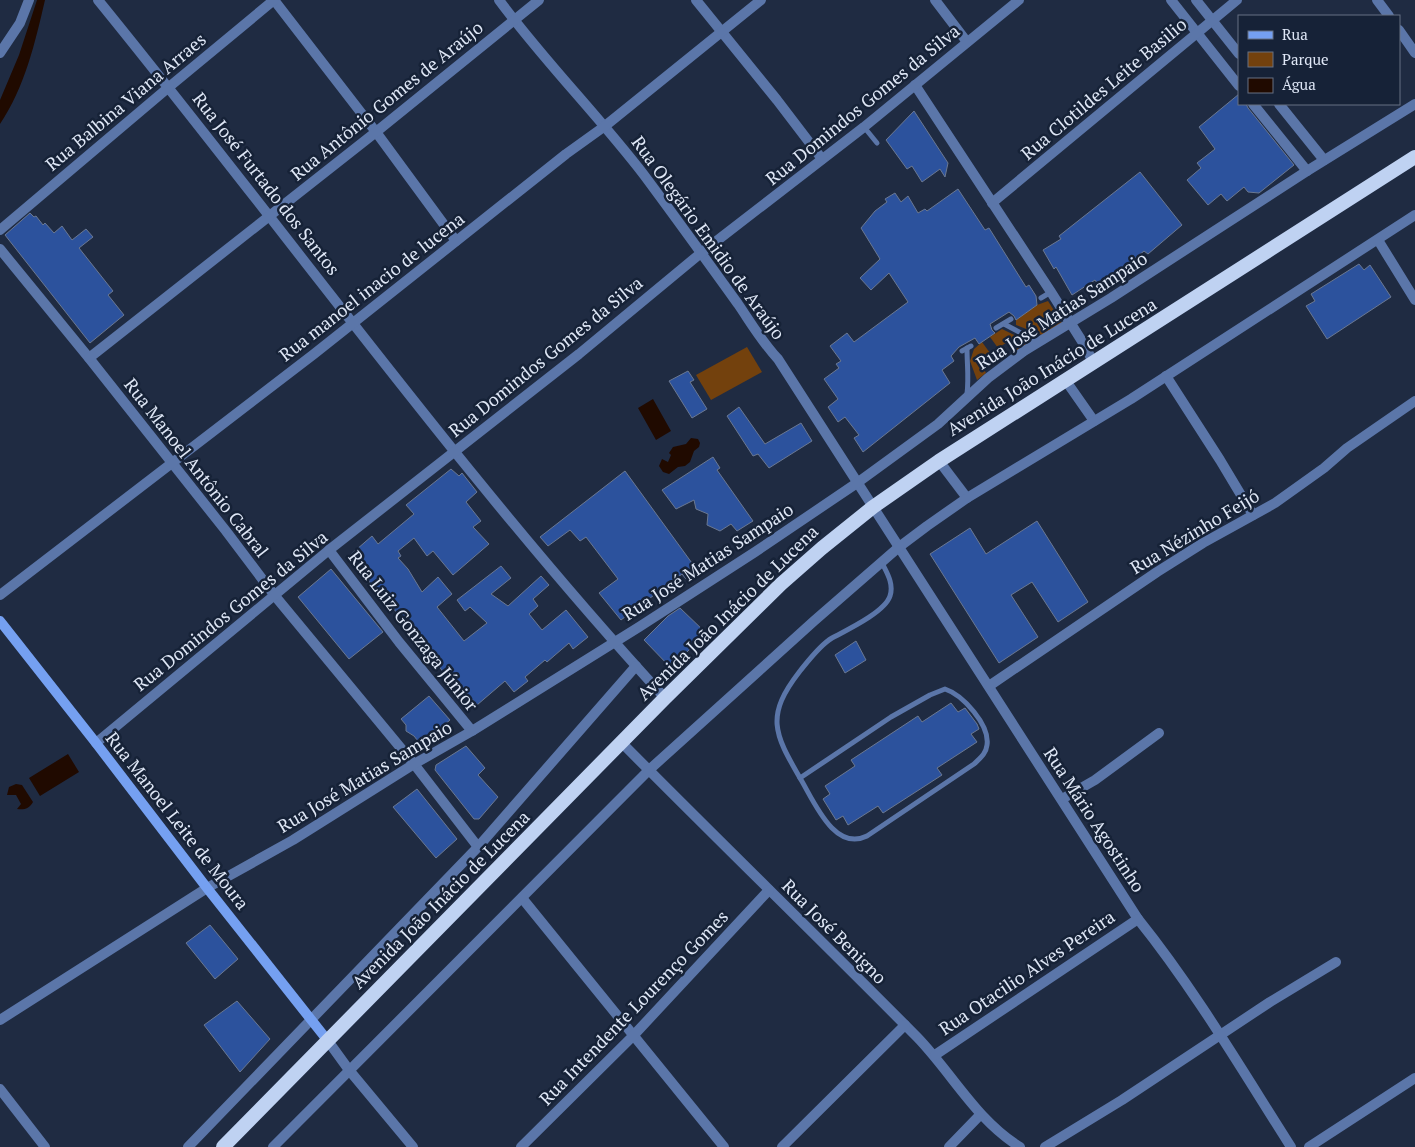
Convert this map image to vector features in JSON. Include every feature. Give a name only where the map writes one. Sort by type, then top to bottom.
[{"type":"highway","name":"Avenida João Inácio de Lucena","points":[[223,1147],[665,698],[781,584],[822,548],[874,507],[939,461],[1094,364],[1415,157]]},
{"type":"main road","name":"Rua Manoel Leite de Moura","points":[[0,621],[328,1041]]},
{"type":"street","points":[[0,53],[20,23],[29,0]]},
{"type":"street","name":"Rua José Furtado dos Santos","points":[[98,0],[169,87],[454,452],[572,594],[665,698]]},
{"type":"street","points":[[274,0],[376,132],[456,241]]},
{"type":"street","name":"Rua Balbina Viana Arraes","points":[[0,230],[274,0]]},
{"type":"street","name":"Rua Olegário Emidio de Araújo","points":[[499,0],[605,126],[644,176],[701,252],[765,344],[781,356],[857,483],[874,507]]},
{"type":"street","name":"Rua Antônio Gomes de Araújo","points":[[89,358],[376,132],[539,0]]},
{"type":"street","points":[[696,0],[822,159]]},
{"type":"street","name":"Rua manoel inacio de lucena","points":[[0,595],[173,464],[354,323],[566,154],[605,126],[761,0]]},
{"type":"street","points":[[935,0],[968,42]]},
{"type":"street","name":"Rua Domindos Gomes da Silva","points":[[96,743],[330,550],[579,354],[701,252],[864,127],[1019,0]]},
{"type":"street","points":[[1171,0],[1238,85]]},
{"type":"street","points":[[1196,0],[1238,53]]},
{"type":"street","name":"Rua Clotildes Leite Basilio","points":[[992,203],[1238,0]]},
{"type":"street","points":[[1377,0],[1388,15]]},
{"type":"street","points":[[1400,31],[1415,53]]},
{"type":"street","points":[[915,85],[1052,292],[1094,364]]},
{"type":"street","name":"Rua José Matias Sampaio","points":[[0,1020],[207,888],[293,840],[414,764],[472,731],[755,552],[857,483],[938,424],[996,371],[1324,160],[1415,104]]},
{"type":"street","points":[[1254,105],[1307,172]]},
{"type":"street","points":[[1280,105],[1324,160]]},
{"type":"street","points":[[273,1147],[649,770],[807,627],[899,548],[926,526],[967,498],[1166,376],[1415,215]]},
{"type":"street","points":[[1378,240],[1415,300]]},
{"type":"street","name":"Rua Manoel Antônio Cabral","points":[[0,249],[89,358],[275,596],[414,764],[478,847]]},
{"type":"street","points":[[1166,376],[1253,515]]},
{"type":"street","points":[[1066,381],[1094,420]]},
{"type":"street","name":"Rua Nézinho Feijó","points":[[988,686],[1157,572],[1295,490],[1348,448],[1415,401]]},
{"type":"street","points":[[939,461],[967,498]]},
{"type":"street","name":"Rua Mário Agostinho","points":[[874,507],[1138,918],[1160,946],[1220,1035],[1291,1147]]},
{"type":"street","name":"Rua Luiz Gonzaga Júnior","points":[[330,550],[410,656],[472,731]]},
{"type":"street","points":[[188,1147],[478,847],[636,666]]},
{"type":"street","points":[[1062,799],[1095,780],[1159,733]]},
{"type":"street","name":"Rua José Benigno","points":[[622,742],[935,1055],[980,1114],[996,1130],[1020,1147]]},
{"type":"street","name":"Rua Intendente Lourenço Gomes","points":[[521,1147],[633,1036],[769,890]]},
{"type":"street","points":[[522,898],[724,1147]]},
{"type":"street","name":"Rua Otacilio Alves Pereira","points":[[935,1055],[1138,918]]},
{"type":"street","points":[[1045,1147],[1122,1100],[1270,1002],[1336,962]]},
{"type":"street","points":[[782,1147],[905,1025]]},
{"type":"street","points":[[328,1041],[349,1070],[413,1147]]},
{"type":"street","points":[[1309,1147],[1415,1078]]},
{"type":"street","points":[[0,1089],[45,1147]]},
{"type":"street","points":[[950,1147],[980,1114]]},
{"type":"lane","points":[[864,127],[877,143]]},
{"type":"lane","points":[[1042,298],[1052,292]]},
{"type":"lane","points":[[996,328],[1011,319]]},
{"type":"lane","points":[[1004,324],[1039,342]]},
{"type":"lane","points":[[966,398],[969,378],[967,348]]},
{"type":"lane","points":[[800,778],[891,717],[930,695],[945,689],[958,695],[971,708],[983,727],[988,740],[984,755],[974,764],[859,840],[844,837],[832,829],[800,778],[778,736],[776,720],[779,705],[793,680],[805,664],[830,639],[866,619],[888,601],[891,594],[891,585],[882,563]]},
{"type":"green space","points":[[1048,301],[1062,323],[1042,335],[1016,325],[1016,320],[1037,305]]},
{"type":"green space","points":[[1002,329],[1031,343],[1019,353],[1009,341],[998,348],[990,337]]},
{"type":"green space","points":[[982,342],[990,353],[979,360],[986,373],[977,380],[970,361],[974,349]]},
{"type":"green space","points":[[747,347],[762,372],[711,400],[696,375]]},
{"type":"water","points":[[37,0],[45,0],[33,48],[23,80],[0,124],[0,100],[19,55]]},
{"type":"water","points":[[653,399],[671,431],[656,440],[638,408]]},
{"type":"water","points":[[691,438],[698,439],[700,443],[699,447],[694,451],[690,462],[685,466],[678,467],[669,474],[663,472],[659,466],[662,459],[668,462],[671,455],[669,453],[673,447],[686,444]]},
{"type":"water","points":[[68,754],[79,772],[40,796],[29,778]]},
{"type":"water","points":[[16,784],[22,785],[33,802],[26,809],[17,809],[21,804],[16,795],[7,795],[9,787]]},
{"type":"building","points":[[1238,95],[1238,105],[1246,105],[1294,165],[1259,193],[1248,192],[1244,187],[1227,201],[1221,194],[1208,205],[1187,180],[1201,168],[1197,163],[1215,149],[1199,127]]},
{"type":"building","points":[[914,111],[948,163],[945,177],[940,169],[922,182],[912,166],[907,169],[886,140]]},
{"type":"building","points":[[1140,172],[1182,225],[1148,254],[1144,251],[1100,287],[1095,280],[1072,295],[1056,267],[1054,269],[1043,250],[1061,239],[1059,236]]},
{"type":"building","points":[[958,189],[985,230],[989,228],[1026,287],[1029,285],[1036,296],[1037,305],[1016,320],[1009,312],[990,324],[995,333],[979,344],[975,338],[959,347],[951,356],[954,361],[942,370],[950,383],[863,452],[854,438],[859,435],[845,417],[838,422],[828,407],[838,399],[824,379],[839,368],[836,364],[841,361],[830,346],[847,333],[854,342],[908,302],[889,273],[871,290],[860,278],[880,259],[861,228],[875,211],[887,202],[885,199],[895,193],[901,202],[908,196],[918,213],[925,209],[927,211]]},
{"type":"building","points":[[30,213],[34,217],[36,216],[43,225],[45,223],[54,233],[62,226],[72,240],[86,229],[93,237],[79,248],[113,291],[108,295],[124,315],[90,343],[5,235]]},
{"type":"building","points":[[1359,264],[1364,270],[1370,265],[1391,297],[1327,339],[1306,306],[1315,301],[1311,294]]},
{"type":"building","points":[[688,371],[694,380],[690,382],[707,409],[692,418],[669,381]]},
{"type":"building","points":[[739,407],[765,444],[801,423],[812,441],[769,468],[758,454],[753,456],[727,416]]},
{"type":"building","points":[[713,457],[720,468],[717,470],[753,521],[737,531],[731,524],[720,531],[707,525],[708,514],[696,509],[694,500],[676,509],[662,490]]},
{"type":"building","points":[[451,469],[459,476],[462,473],[477,492],[466,502],[481,521],[473,527],[489,544],[453,575],[433,551],[427,556],[414,538],[398,551],[401,556],[398,558],[408,569],[422,592],[438,577],[452,594],[437,607],[464,641],[487,623],[470,607],[465,611],[457,600],[501,566],[511,578],[491,594],[508,606],[541,576],[549,585],[533,599],[538,606],[529,614],[542,630],[566,610],[588,637],[573,649],[569,643],[547,662],[545,660],[525,677],[528,681],[514,692],[505,681],[477,705],[464,690],[461,692],[446,670],[443,672],[429,651],[387,601],[385,603],[368,584],[370,582],[349,556],[372,536],[378,544],[414,514],[406,505]]},
{"type":"building","points":[[625,471],[697,570],[686,579],[682,574],[621,620],[599,593],[618,579],[586,537],[580,541],[570,530],[548,546],[540,537]]},
{"type":"building","points":[[1037,521],[1088,602],[1058,622],[1032,582],[1011,595],[1038,637],[999,663],[930,554],[970,528],[986,554]]},
{"type":"building","points":[[331,569],[383,632],[349,659],[298,597]]},
{"type":"building","points":[[680,608],[706,633],[671,668],[644,640],[668,616]]},
{"type":"building","points":[[856,641],[866,660],[845,673],[835,655]]},
{"type":"building","points":[[429,696],[450,720],[421,745],[414,736],[406,731],[406,725],[401,719]]},
{"type":"building","points":[[951,703],[958,712],[965,708],[977,724],[979,729],[971,734],[977,742],[937,768],[942,775],[883,813],[878,806],[848,825],[843,816],[836,820],[823,799],[830,794],[825,786],[855,766],[851,760],[918,716],[922,722]]},
{"type":"building","points":[[466,746],[485,768],[478,775],[498,797],[479,819],[474,819],[435,770],[436,765]]},
{"type":"building","points":[[417,789],[457,839],[436,858],[393,807]]},
{"type":"building","points":[[210,925],[238,959],[215,979],[186,943]]},
{"type":"building","points":[[237,1001],[270,1039],[240,1072],[204,1025]]}]
